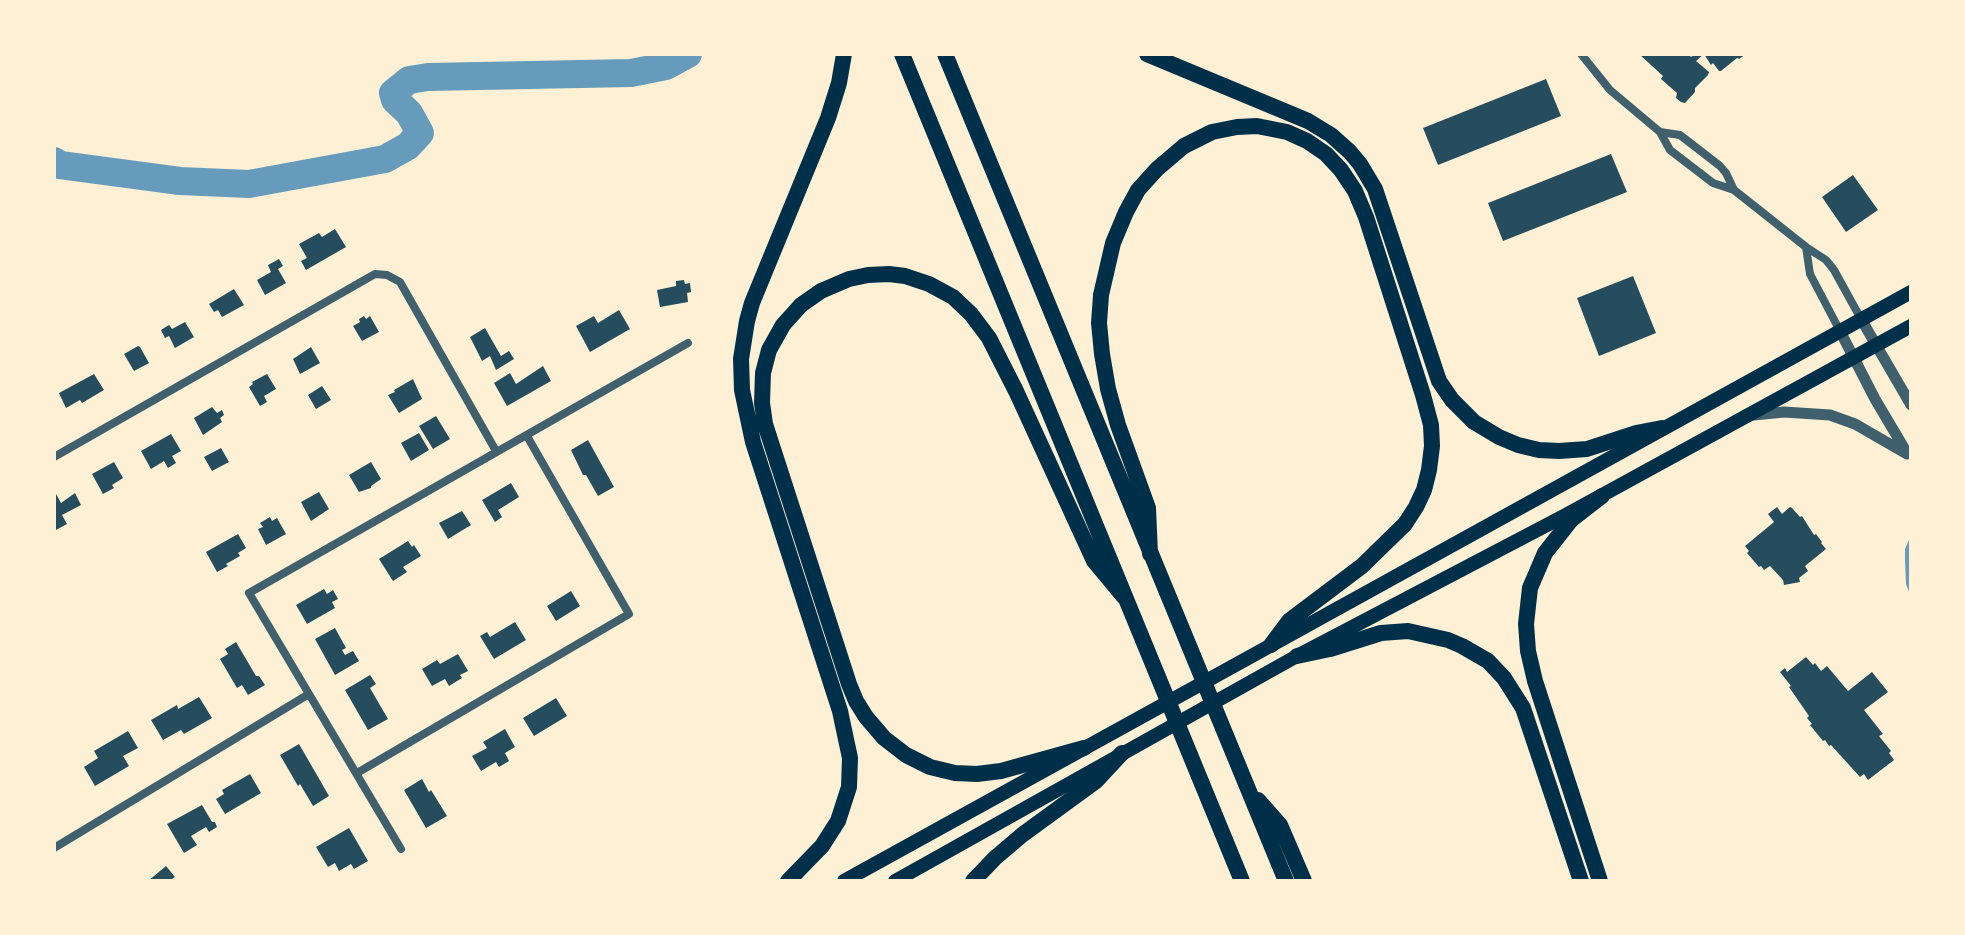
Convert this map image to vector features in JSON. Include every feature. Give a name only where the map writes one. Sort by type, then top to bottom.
[{"type":"highway","points":[[788,881],[822,846],[838,821],[849,787],[850,758],[840,711],[753,442],[742,390],[741,359],[752,303],[828,118],[844,54]]},
{"type":"highway","points":[[902,54],[1242,881]]},
{"type":"highway","points":[[945,54],[1286,881]]},
{"type":"highway","points":[[1147,54],[1308,121],[1350,152],[1375,189],[1439,381],[1452,400],[1474,422],[1508,441],[1550,451],[1587,449],[1662,428]]},
{"type":"highway","points":[[1150,554],[1148,508],[1113,409],[1102,354],[1099,323],[1101,295],[1113,243],[1138,190],[1184,146],[1212,132],[1237,127],[1257,126],[1287,132],[1307,141],[1331,159],[1349,180],[1362,206],[1423,395],[1431,425],[1432,446],[1424,490],[1405,524],[1362,566],[1289,621],[1271,645]]},
{"type":"highway","points":[[1084,748],[1001,771],[955,773],[930,767],[906,755],[884,738],[866,717],[849,684],[765,424],[763,373],[769,350],[783,325],[813,296],[857,277],[879,274],[905,276],[953,297],[989,338],[1094,561],[1124,597]]},
{"type":"highway","points":[[1600,881],[1535,681],[1526,624],[1530,588],[1545,553],[1571,520],[1602,496]]},
{"type":"highway","points":[[1297,656],[1381,633],[1408,631],[1448,640],[1488,661],[1504,678],[1523,708],[1581,881]]},
{"type":"highway","points":[[973,881],[1022,835],[1096,781],[1129,748]]},
{"type":"highway","points":[[1249,790],[1280,825],[1304,881]]},
{"type":"main road","points":[[844,881],[1911,292]]},
{"type":"main road","points":[[895,881],[1251,681],[1602,496],[1911,326]]},
{"type":"street","points":[[1581,54],[1610,90],[1660,132],[1670,150],[1713,183],[1734,190],[1830,264],[1911,405]]},
{"type":"street","points":[[1660,132],[1680,135],[1720,166],[1734,190]]},
{"type":"street","points":[[1806,247],[1810,274],[1909,457]]},
{"type":"street","points":[[54,457],[375,274],[387,275],[400,282],[496,451]]},
{"type":"street","points":[[401,849],[249,593],[688,343]]},
{"type":"street","points":[[1743,419],[1784,412],[1830,415],[1855,424],[1909,457]]},
{"type":"street","points":[[357,773],[629,614],[527,436]]},
{"type":"street","points":[[54,848],[309,694]]},
{"type":"water","points":[[1911,539],[1911,597],[1906,584],[1905,549]]},
{"type":"building","points":[[1639,54],[1688,54],[1691,57],[1704,54],[1696,61],[1709,72],[1685,103],[1681,102],[1676,98],[1677,93],[1661,79],[1663,76]]},
{"type":"building","points":[[1704,54],[1746,54],[1719,71]]},
{"type":"building","points":[[1546,79],[1561,116],[1438,165],[1423,128]]},
{"type":"building","points":[[1611,154],[1627,192],[1503,241],[1488,203]]},
{"type":"building","points":[[1853,175],[1878,210],[1846,232],[1822,197]]},
{"type":"building","points":[[335,229],[346,247],[306,270],[301,261],[307,258],[299,244],[319,233],[322,237]]},
{"type":"building","points":[[279,259],[283,266],[278,269],[286,283],[265,295],[257,280],[271,272],[268,265]]},
{"type":"building","points":[[1633,276],[1656,333],[1599,356],[1577,298]]},
{"type":"building","points":[[684,280],[685,284],[690,283],[688,302],[660,307],[657,290],[676,286],[676,281]]},
{"type":"building","points":[[234,289],[244,305],[222,317],[218,310],[214,312],[209,304]]},
{"type":"building","points":[[619,310],[630,329],[590,352],[576,326],[594,316],[598,323]]},
{"type":"building","points":[[364,316],[366,319],[370,316],[379,332],[362,341],[353,326]]},
{"type":"building","points":[[185,322],[194,337],[175,348],[169,336],[165,338],[161,330],[169,325],[172,329]]},
{"type":"building","points":[[485,328],[501,356],[509,351],[514,359],[496,370],[490,356],[482,361],[470,337]]},
{"type":"building","points":[[138,346],[149,363],[134,371],[124,354]]},
{"type":"building","points":[[311,347],[320,363],[300,374],[293,359]]},
{"type":"building","points":[[543,366],[551,381],[507,406],[494,383],[510,373],[516,384]]},
{"type":"building","points":[[94,374],[104,390],[66,408],[59,393]]},
{"type":"building","points":[[267,374],[276,389],[264,396],[267,402],[260,406],[249,387]]},
{"type":"building","points":[[413,379],[422,399],[399,413],[388,395]]},
{"type":"building","points":[[322,386],[331,400],[316,409],[308,395]]},
{"type":"building","points":[[212,407],[217,413],[222,410],[222,422],[203,435],[194,418]]},
{"type":"building","points":[[436,416],[450,439],[433,449],[419,426]]},
{"type":"building","points":[[419,433],[429,450],[411,461],[401,443]]},
{"type":"building","points":[[171,434],[181,451],[172,456],[176,463],[168,468],[164,461],[151,469],[141,451]]},
{"type":"building","points":[[588,440],[614,487],[598,496],[571,450]]},
{"type":"building","points":[[221,448],[229,462],[212,471],[204,457]]},
{"type":"building","points":[[114,462],[123,478],[103,494],[92,474]]},
{"type":"building","points":[[371,462],[381,479],[371,488],[359,492],[349,475]]},
{"type":"building","points":[[511,483],[519,497],[498,510],[502,517],[495,522],[482,500]]},
{"type":"building","points":[[319,492],[329,509],[311,521],[301,502]]},
{"type":"building","points":[[75,493],[81,505],[62,515],[67,524],[54,531],[54,496],[56,494],[61,503]]},
{"type":"building","points":[[1777,507],[1782,514],[1790,507],[1802,516],[1826,549],[1805,566],[1808,571],[1799,578],[1800,582],[1784,585],[1770,566],[1764,570],[1747,553],[1749,551],[1745,546],[1774,522],[1768,514]]},
{"type":"building","points":[[462,511],[471,525],[448,539],[439,523]]},
{"type":"building","points":[[270,517],[272,521],[277,518],[286,534],[266,545],[258,529],[263,527],[260,523]]},
{"type":"building","points":[[238,534],[246,548],[217,572],[206,552]]},
{"type":"building","points":[[408,541],[421,556],[403,567],[407,572],[393,581],[379,559]]},
{"type":"building","points":[[324,589],[327,594],[333,590],[338,599],[332,602],[335,608],[307,624],[296,605]]},
{"type":"building","points":[[571,591],[580,606],[556,621],[547,606]]},
{"type":"building","points":[[515,622],[526,640],[494,659],[480,636],[487,632],[490,637]]},
{"type":"building","points":[[335,628],[346,648],[342,650],[345,655],[353,651],[359,661],[335,675],[315,639]]},
{"type":"building","points":[[236,642],[256,676],[265,685],[248,695],[242,685],[237,688],[220,659],[228,654],[225,649]]},
{"type":"building","points":[[458,654],[468,671],[449,686],[445,679],[432,686],[422,669],[437,660],[440,664]]},
{"type":"building","points":[[1806,657],[1821,671],[1827,666],[1848,691],[1872,672],[1888,692],[1864,710],[1883,734],[1879,736],[1894,760],[1868,780],[1864,774],[1860,777],[1831,745],[1823,741],[1810,725],[1809,716],[1780,672],[1785,668],[1787,672]]},
{"type":"building","points":[[370,675],[376,684],[370,688],[388,719],[368,730],[345,690]]},
{"type":"building","points":[[199,697],[212,718],[184,734],[181,730],[163,740],[151,720]]},
{"type":"building","points":[[556,698],[567,716],[534,736],[523,718]]},
{"type":"building","points":[[505,729],[515,747],[505,753],[509,761],[499,767],[496,762],[481,771],[472,756],[487,748],[483,742]]},
{"type":"building","points":[[128,731],[138,748],[123,756],[129,766],[95,786],[84,767],[98,758],[94,751]]},
{"type":"building","points":[[299,744],[329,796],[313,806],[280,755]]},
{"type":"building","points":[[250,774],[261,793],[225,814],[216,799],[224,794],[222,790]]},
{"type":"building","points":[[422,779],[447,816],[426,828],[404,790]]},
{"type":"building","points":[[202,805],[217,827],[209,832],[206,827],[191,836],[197,845],[184,853],[167,824]]},
{"type":"building","points":[[349,828],[368,861],[354,869],[351,864],[339,871],[335,863],[328,867],[316,847]]},
{"type":"building","points":[[166,866],[175,877],[169,881],[148,881]]},
{"type":"waterway","points":[[54,161],[60,165],[180,181],[249,184],[385,159],[408,146],[420,133],[393,93],[409,80],[631,73],[666,66],[688,54]]}]
